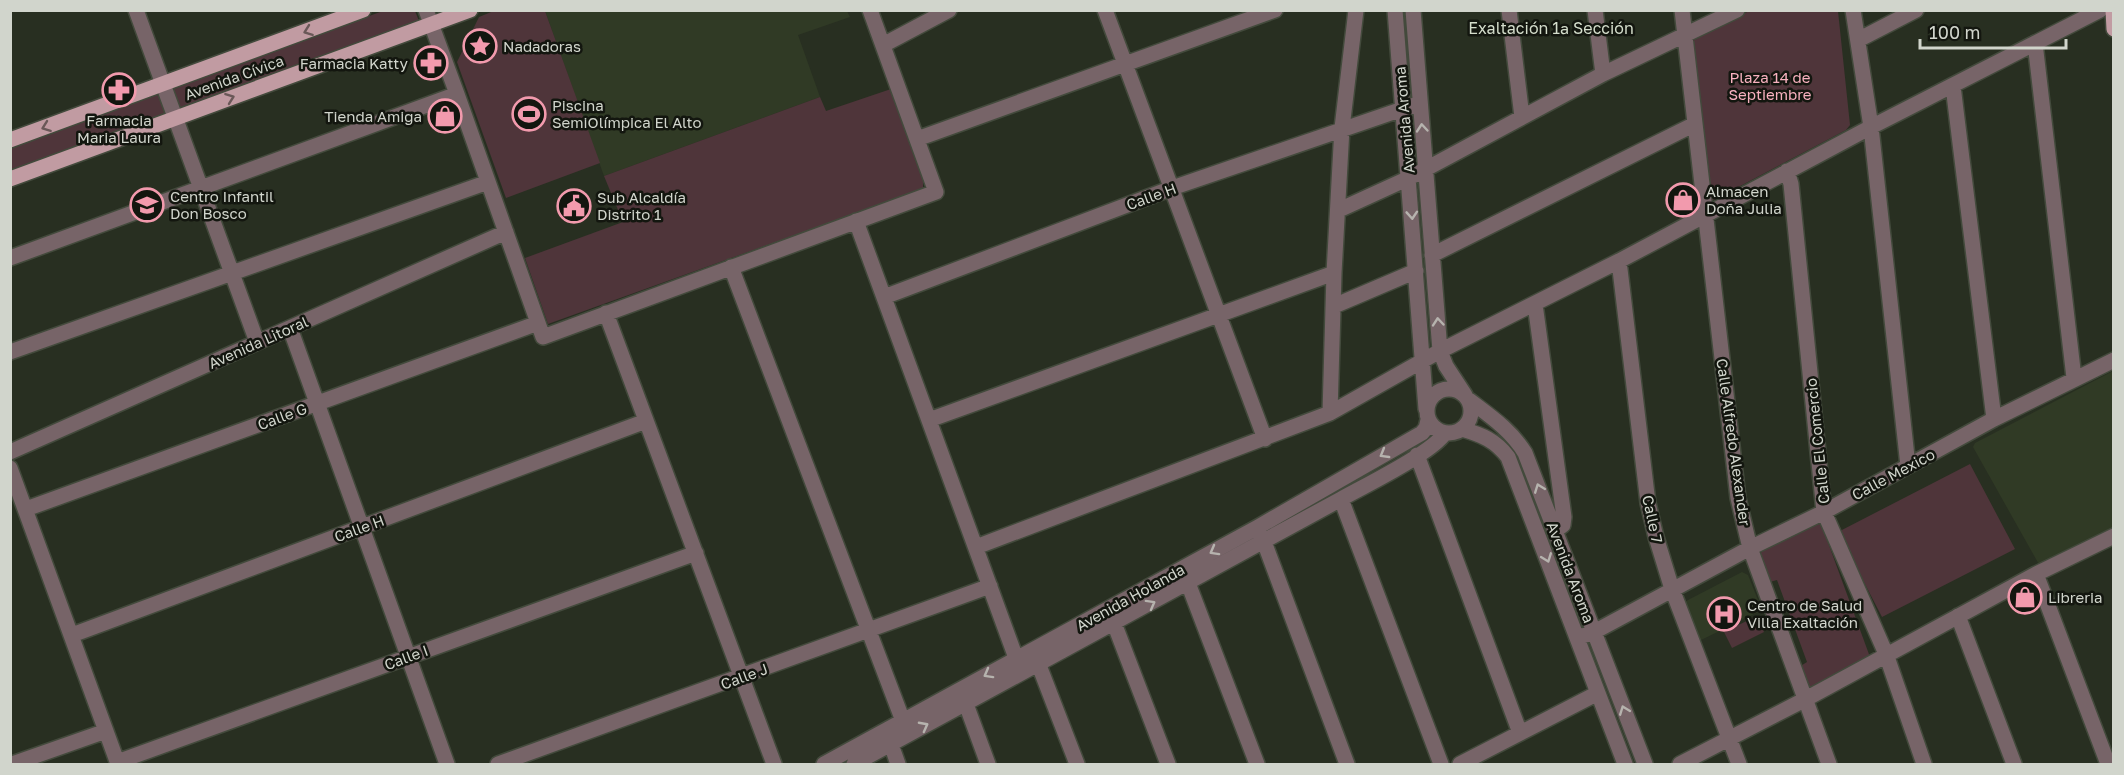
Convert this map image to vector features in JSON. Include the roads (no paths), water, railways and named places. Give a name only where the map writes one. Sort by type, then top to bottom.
[{"type":"main road","name":"Avenida Cívica","points":[[10,140],[363,10]]},
{"type":"main road","name":"Avenida Cívica","points":[[10,179],[175,118],[428,18],[470,10]]},
{"type":"main road","points":[[2113,10],[2114,29]]},
{"type":"street","points":[[136,10],[257,342]]},
{"type":"street","points":[[428,18],[458,94],[540,330],[606,314],[936,192],[870,10]]},
{"type":"street","points":[[882,45],[949,10]]},
{"type":"street","points":[[1106,10],[1265,439]]},
{"type":"street","points":[[917,140],[1275,10]]},
{"type":"street","points":[[1330,413],[1334,273],[1342,128],[1356,10]]},
{"type":"street","name":"Avenida Aroma","points":[[1395,10],[1427,414]]},
{"type":"street","name":"Avenida Aroma","points":[[1413,10],[1440,351],[1446,366],[1467,398],[1505,428],[1525,453],[1645,765]]},
{"type":"street","points":[[1509,10],[1522,117]]},
{"type":"street","points":[[1594,10],[1603,74]]},
{"type":"street","name":"Calle Alfredo Alexander","points":[[1682,10],[1738,498],[1750,548],[1829,765]]},
{"type":"street","points":[[1339,210],[1409,178],[1425,167],[1603,74],[1737,10]]},
{"type":"street","points":[[1853,10],[1871,127],[1908,466]]},
{"type":"street","points":[[1858,40],[1916,10]]},
{"type":"street","points":[[976,547],[1330,413],[1440,351],[1619,261],[1871,127],[2100,10]]},
{"type":"street","points":[[2035,43],[2074,378]]},
{"type":"street","points":[[1953,86],[1995,420]]},
{"type":"street","points":[[10,258],[458,94]]},
{"type":"street","name":"Calle H","points":[[884,297],[1172,188],[1419,102]]},
{"type":"street","points":[[1432,255],[1695,124]]},
{"type":"street","name":"Calle El Comercio","points":[[1787,171],[1791,184],[1824,512],[1886,654],[1924,765]]},
{"type":"street","points":[[10,352],[488,182]]},
{"type":"street","points":[[856,221],[1016,658]]},
{"type":"street","name":"Avenida Litoral","points":[[10,452],[506,232]]},
{"type":"street","name":"Calle 7","points":[[1619,261],[1648,502],[1656,537],[1672,589],[1738,765]]},
{"type":"street","points":[[731,267],[903,721]]},
{"type":"street","points":[[1334,306],[1416,271]]},
{"type":"street","points":[[929,420],[1334,273]]},
{"type":"street","points":[[1535,304],[1564,517],[1563,525],[1555,531]]},
{"type":"street","points":[[606,314],[774,765]]},
{"type":"street","points":[[290,328],[447,765]]},
{"type":"street","name":"Calle G","points":[[26,509],[317,403],[540,330]]},
{"type":"street","name":"Calle Mexico","points":[[1578,638],[1594,632],[1750,548],[1824,512],[2074,378],[2114,360]]},
{"type":"street","points":[[1445,388],[1459,391],[1467,398],[1471,406],[1470,419],[1462,429],[1457,432],[1444,433],[1432,426],[1427,414],[1432,396],[1445,388]]},
{"type":"street","name":"Avenida Holanda","points":[[824,765],[966,704],[1188,583],[1261,533],[1416,436],[1426,428],[1427,414]]},
{"type":"street","name":"Calle H","points":[[72,635],[646,421]]},
{"type":"street","name":"Avenida Aroma","points":[[1462,429],[1490,438],[1508,457],[1625,765]]},
{"type":"street","name":"Avenida Holanda","points":[[854,765],[888,737],[903,721],[1016,658],[1261,533],[1341,499],[1421,453],[1444,433]]},
{"type":"street","points":[[1416,436],[1520,733]]},
{"type":"street","points":[[10,468],[118,763]]},
{"type":"street","points":[[1341,499],[1441,765]]},
{"type":"street","points":[[1261,533],[1347,765]]},
{"type":"street","points":[[1680,765],[2036,574],[2114,536]]},
{"type":"street","name":"Calle I","points":[[118,763],[696,553]]},
{"type":"street","points":[[2036,574],[2108,765]]},
{"type":"street","points":[[1188,583],[1257,765]]},
{"type":"street","name":"Calle J","points":[[498,765],[990,586]]},
{"type":"street","points":[[1958,616],[2014,765]]},
{"type":"street","points":[[1114,623],[1168,765]]},
{"type":"street","points":[[1033,650],[1077,765]]},
{"type":"street","points":[[1460,765],[1598,693]]},
{"type":"street","points":[[966,704],[988,765]]},
{"type":"street","points":[[12,765],[39,760],[106,731]]},
{"type":"street","points":[[888,737],[898,765]]},
{"type":"place","name":"Nadadoras","points":[[480,46]]},
{"type":"place","name":"Farmacia Katty","points":[[431,63]]},
{"type":"place","name":"Farmacia Maria Laura","points":[[119,90]]},
{"type":"place","name":"Piscina SemiOlímpica El Alto","points":[[529,114]]},
{"type":"place","name":"Tienda Amiga","points":[[445,116]]},
{"type":"place","name":"Almacen Doña Julia","points":[[1683,200]]},
{"type":"place","name":"Centro Infantil Don Bosco","points":[[147,205]]},
{"type":"place","name":"Sub Alcaldía Distrito 1","points":[[574,206]]},
{"type":"place","name":"Libreria","points":[[2025,597]]},
{"type":"place","name":"Centro de Salud Villa Exaltación","points":[[1724,614]]},
{"type":"district","name":"Exaltación 1ª Sección","points":[[1551,28]]},
{"type":"park label","name":"Plaza 14 de Septiembre","points":[[1770,86]]}]
